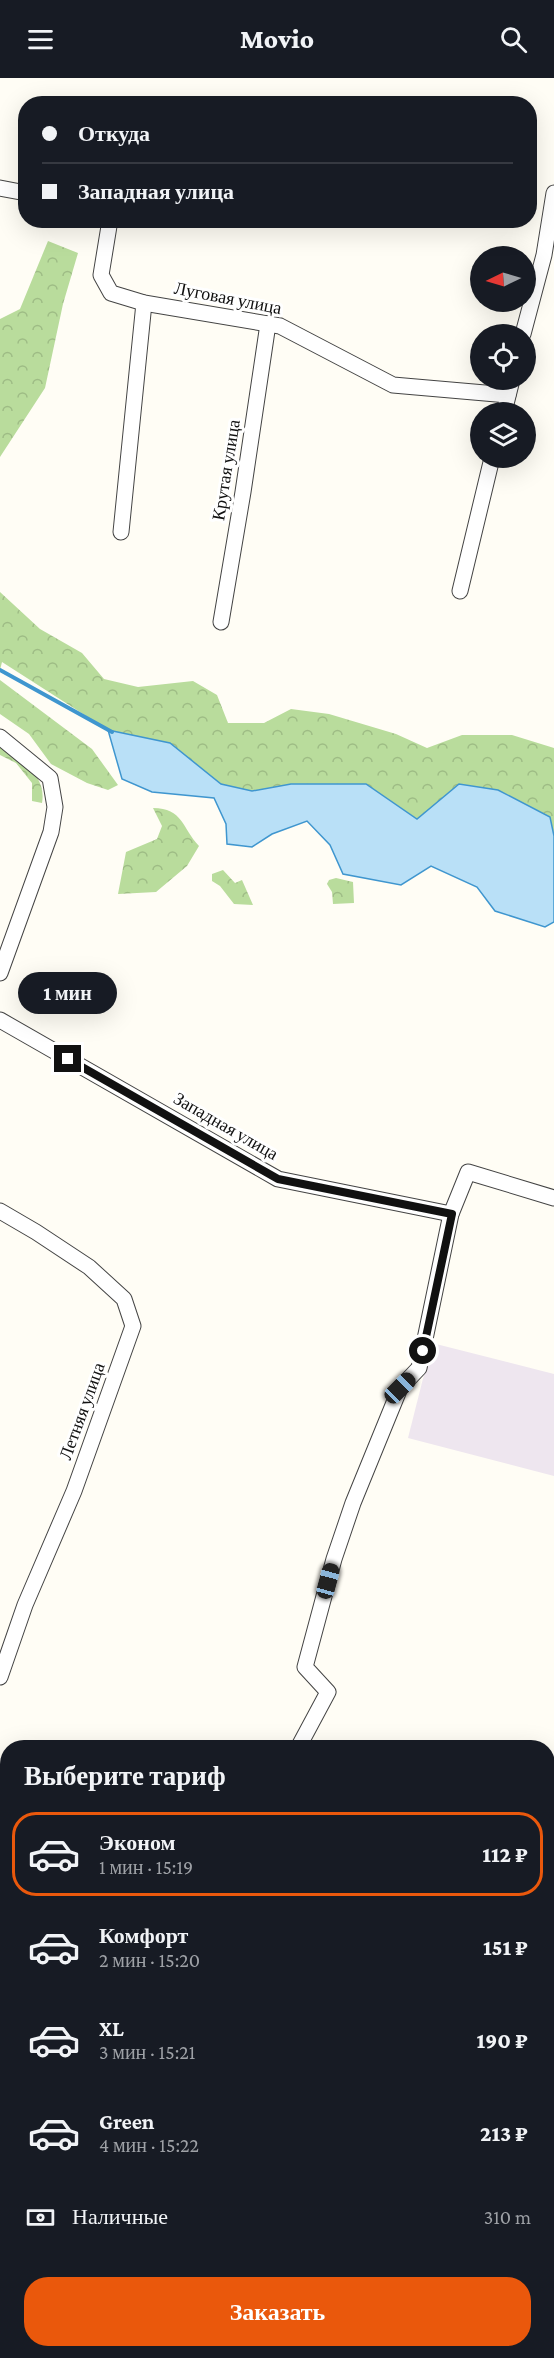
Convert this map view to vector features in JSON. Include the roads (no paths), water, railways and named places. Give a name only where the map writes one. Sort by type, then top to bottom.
[{"type":"street","points":[[0,188],[18,191]]},
{"type":"street","points":[[526,324],[544,255],[554,193]]},
{"type":"street","name":"Луговая улица","points":[[109,228],[100,275],[111,292],[144,303],[280,326],[393,385],[470,386]]},
{"type":"street","points":[[121,532],[144,303]]},
{"type":"street","name":"Крутая улица","points":[[221,622],[268,324]]},
{"type":"street","points":[[460,591],[490,468]]},
{"type":"street","points":[[0,737],[50,778],[55,807],[51,832],[0,973]]},
{"type":"street","name":"Западная улица","points":[[0,1020],[278,1179],[452,1214]]},
{"type":"street","points":[[302,1740],[328,1692],[305,1667],[334,1559],[353,1503],[400,1388],[419,1368],[452,1214],[468,1172],[554,1198]]},
{"type":"street","name":"Летняя улица","points":[[0,1211],[89,1267],[124,1299],[133,1326],[74,1491],[25,1605],[0,1677]]},
{"type":"water","points":[[108,730],[170,743],[221,784],[252,791],[291,784],[366,784],[417,819],[459,784],[498,790],[550,817],[554,836],[554,922],[545,927],[495,911],[477,887],[431,866],[401,885],[343,874],[330,845],[307,821],[272,834],[252,847],[227,844],[226,824],[214,798],[152,792],[122,779]]},
{"type":"waterway","points":[[0,670],[112,732]]}]
